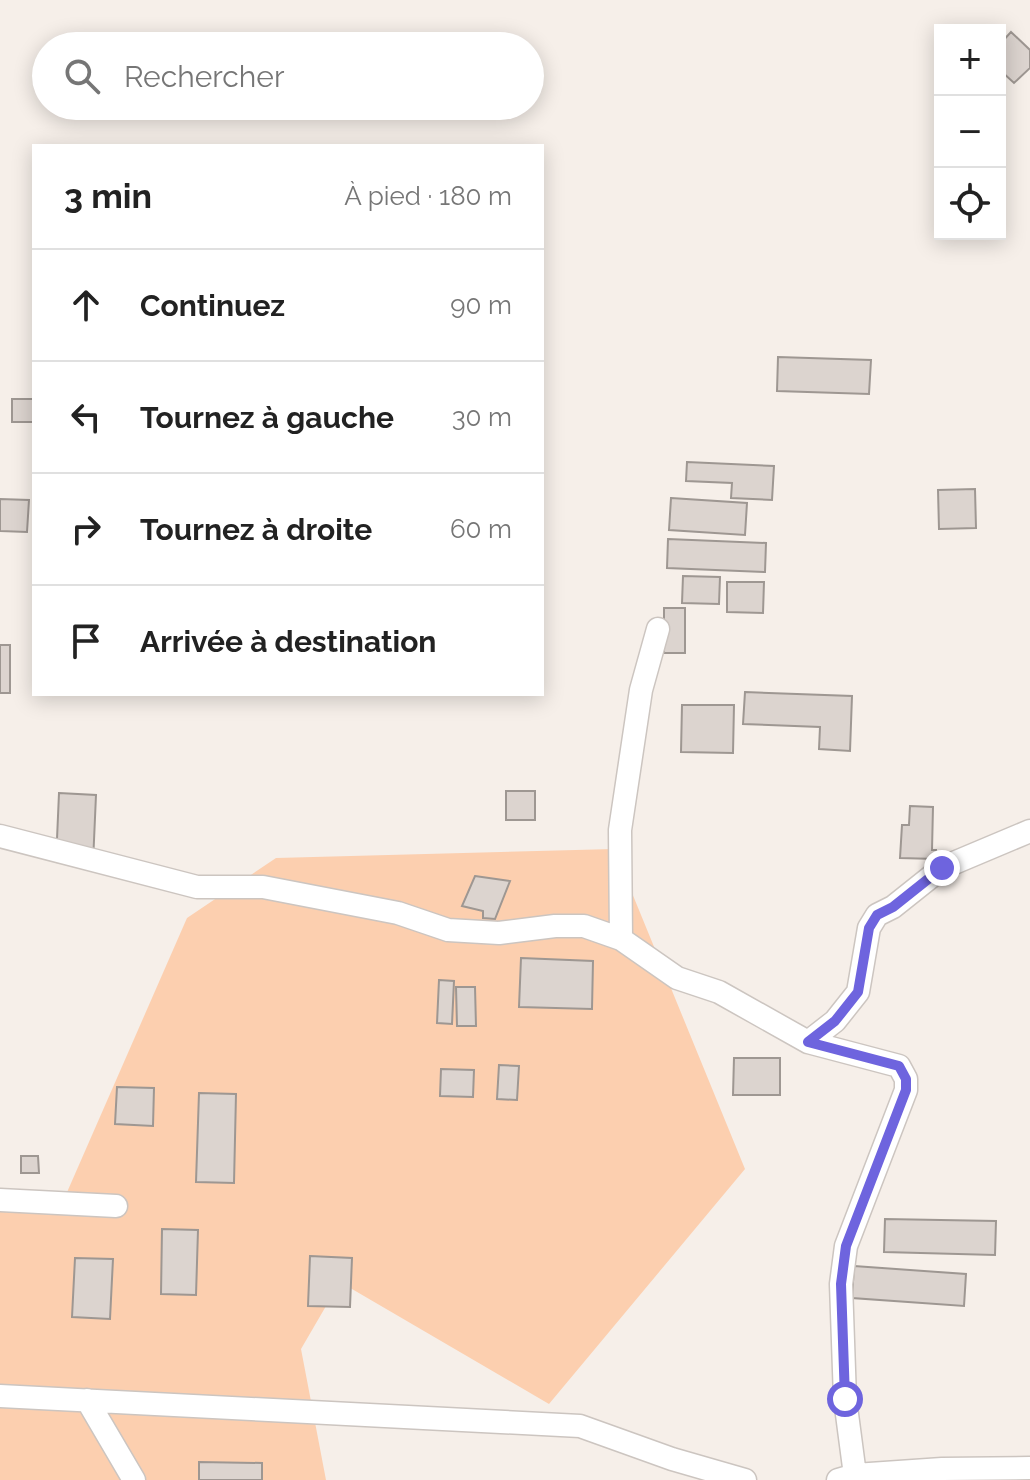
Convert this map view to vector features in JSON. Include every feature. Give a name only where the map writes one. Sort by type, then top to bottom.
[{"type":"street","points":[[621,939],[620,830],[641,690],[658,629]]},
{"type":"street","points":[[808,1042],[835,1021],[858,992],[869,928],[877,915],[893,907],[942,868],[1030,831]]},
{"type":"street","points":[[0,836],[197,887],[263,887],[398,913],[448,930],[499,933],[584,926],[621,939],[677,978],[719,992],[808,1042],[899,1066],[906,1079],[906,1090],[846,1246],[841,1284],[847,1477],[942,1469],[1030,1468]]},
{"type":"street","points":[[0,1200],[116,1206]]},
{"type":"street","points":[[0,1396],[580,1426],[672,1459],[745,1480]]},
{"type":"street","points":[[87,1400],[134,1480]]},
{"type":"shaded area","points":[[614,849],[745,1169],[549,1404],[340,1282],[301,1349],[326,1480],[0,1480],[0,1201],[61,1206],[187,918],[276,858]]},
{"type":"building","points":[[1011,32],[1030,50],[1030,68],[1014,83],[1006,76],[1006,37]]},
{"type":"building","points":[[778,357],[871,360],[869,394],[777,391]]},
{"type":"building","points":[[12,399],[32,399],[32,422],[12,422]]},
{"type":"building","points":[[687,462],[774,466],[772,500],[731,498],[732,483],[686,481]]},
{"type":"building","points":[[975,489],[976,528],[939,529],[938,490]]},
{"type":"building","points":[[671,498],[747,503],[745,535],[669,530]]},
{"type":"building","points":[[0,499],[29,500],[27,532],[0,531]]},
{"type":"building","points":[[668,539],[766,543],[765,572],[667,568]]},
{"type":"building","points":[[683,576],[720,577],[719,604],[682,603]]},
{"type":"building","points":[[727,582],[764,582],[763,613],[727,612]]},
{"type":"building","points":[[664,608],[685,608],[685,653],[664,653]]},
{"type":"building","points":[[0,645],[10,645],[10,693],[0,693]]},
{"type":"building","points":[[745,692],[852,696],[850,751],[819,749],[820,727],[743,724]]},
{"type":"building","points":[[682,705],[734,705],[733,753],[681,752]]},
{"type":"building","points":[[506,791],[535,791],[535,820],[506,820]]},
{"type":"building","points":[[59,793],[96,795],[93,863],[56,862]]},
{"type":"building","points":[[910,806],[933,807],[932,850],[936,850],[936,859],[900,858],[902,825],[909,825]]},
{"type":"building","points":[[475,876],[510,881],[495,919],[483,918],[483,911],[462,906]]},
{"type":"building","points":[[521,958],[593,961],[592,1009],[519,1007]]},
{"type":"building","points":[[439,980],[454,981],[452,1024],[437,1023]]},
{"type":"building","points":[[456,987],[475,987],[476,1026],[457,1026]]},
{"type":"building","points":[[734,1058],[780,1058],[780,1095],[733,1095]]},
{"type":"building","points":[[499,1065],[519,1066],[517,1100],[497,1099]]},
{"type":"building","points":[[441,1069],[474,1070],[473,1097],[440,1096]]},
{"type":"building","points":[[117,1087],[154,1088],[153,1126],[115,1124]]},
{"type":"building","points":[[199,1093],[236,1094],[234,1183],[196,1182]]},
{"type":"building","points":[[21,1156],[38,1156],[39,1173],[21,1173]]},
{"type":"building","points":[[885,1219],[996,1221],[995,1255],[884,1252]]},
{"type":"building","points":[[162,1229],[198,1230],[196,1295],[161,1294]]},
{"type":"building","points":[[310,1256],[352,1258],[350,1307],[308,1306]]},
{"type":"building","points":[[75,1258],[113,1259],[110,1319],[72,1317]]},
{"type":"building","points":[[854,1266],[966,1274],[964,1306],[852,1298]]},
{"type":"building","points":[[199,1462],[262,1463],[262,1480],[199,1480]]},
{"type":"route","points":[[845,1399],[841,1284],[846,1246],[906,1090],[906,1079],[899,1066],[808,1042],[835,1021],[858,992],[869,928],[877,915],[893,907],[942,868]]}]
